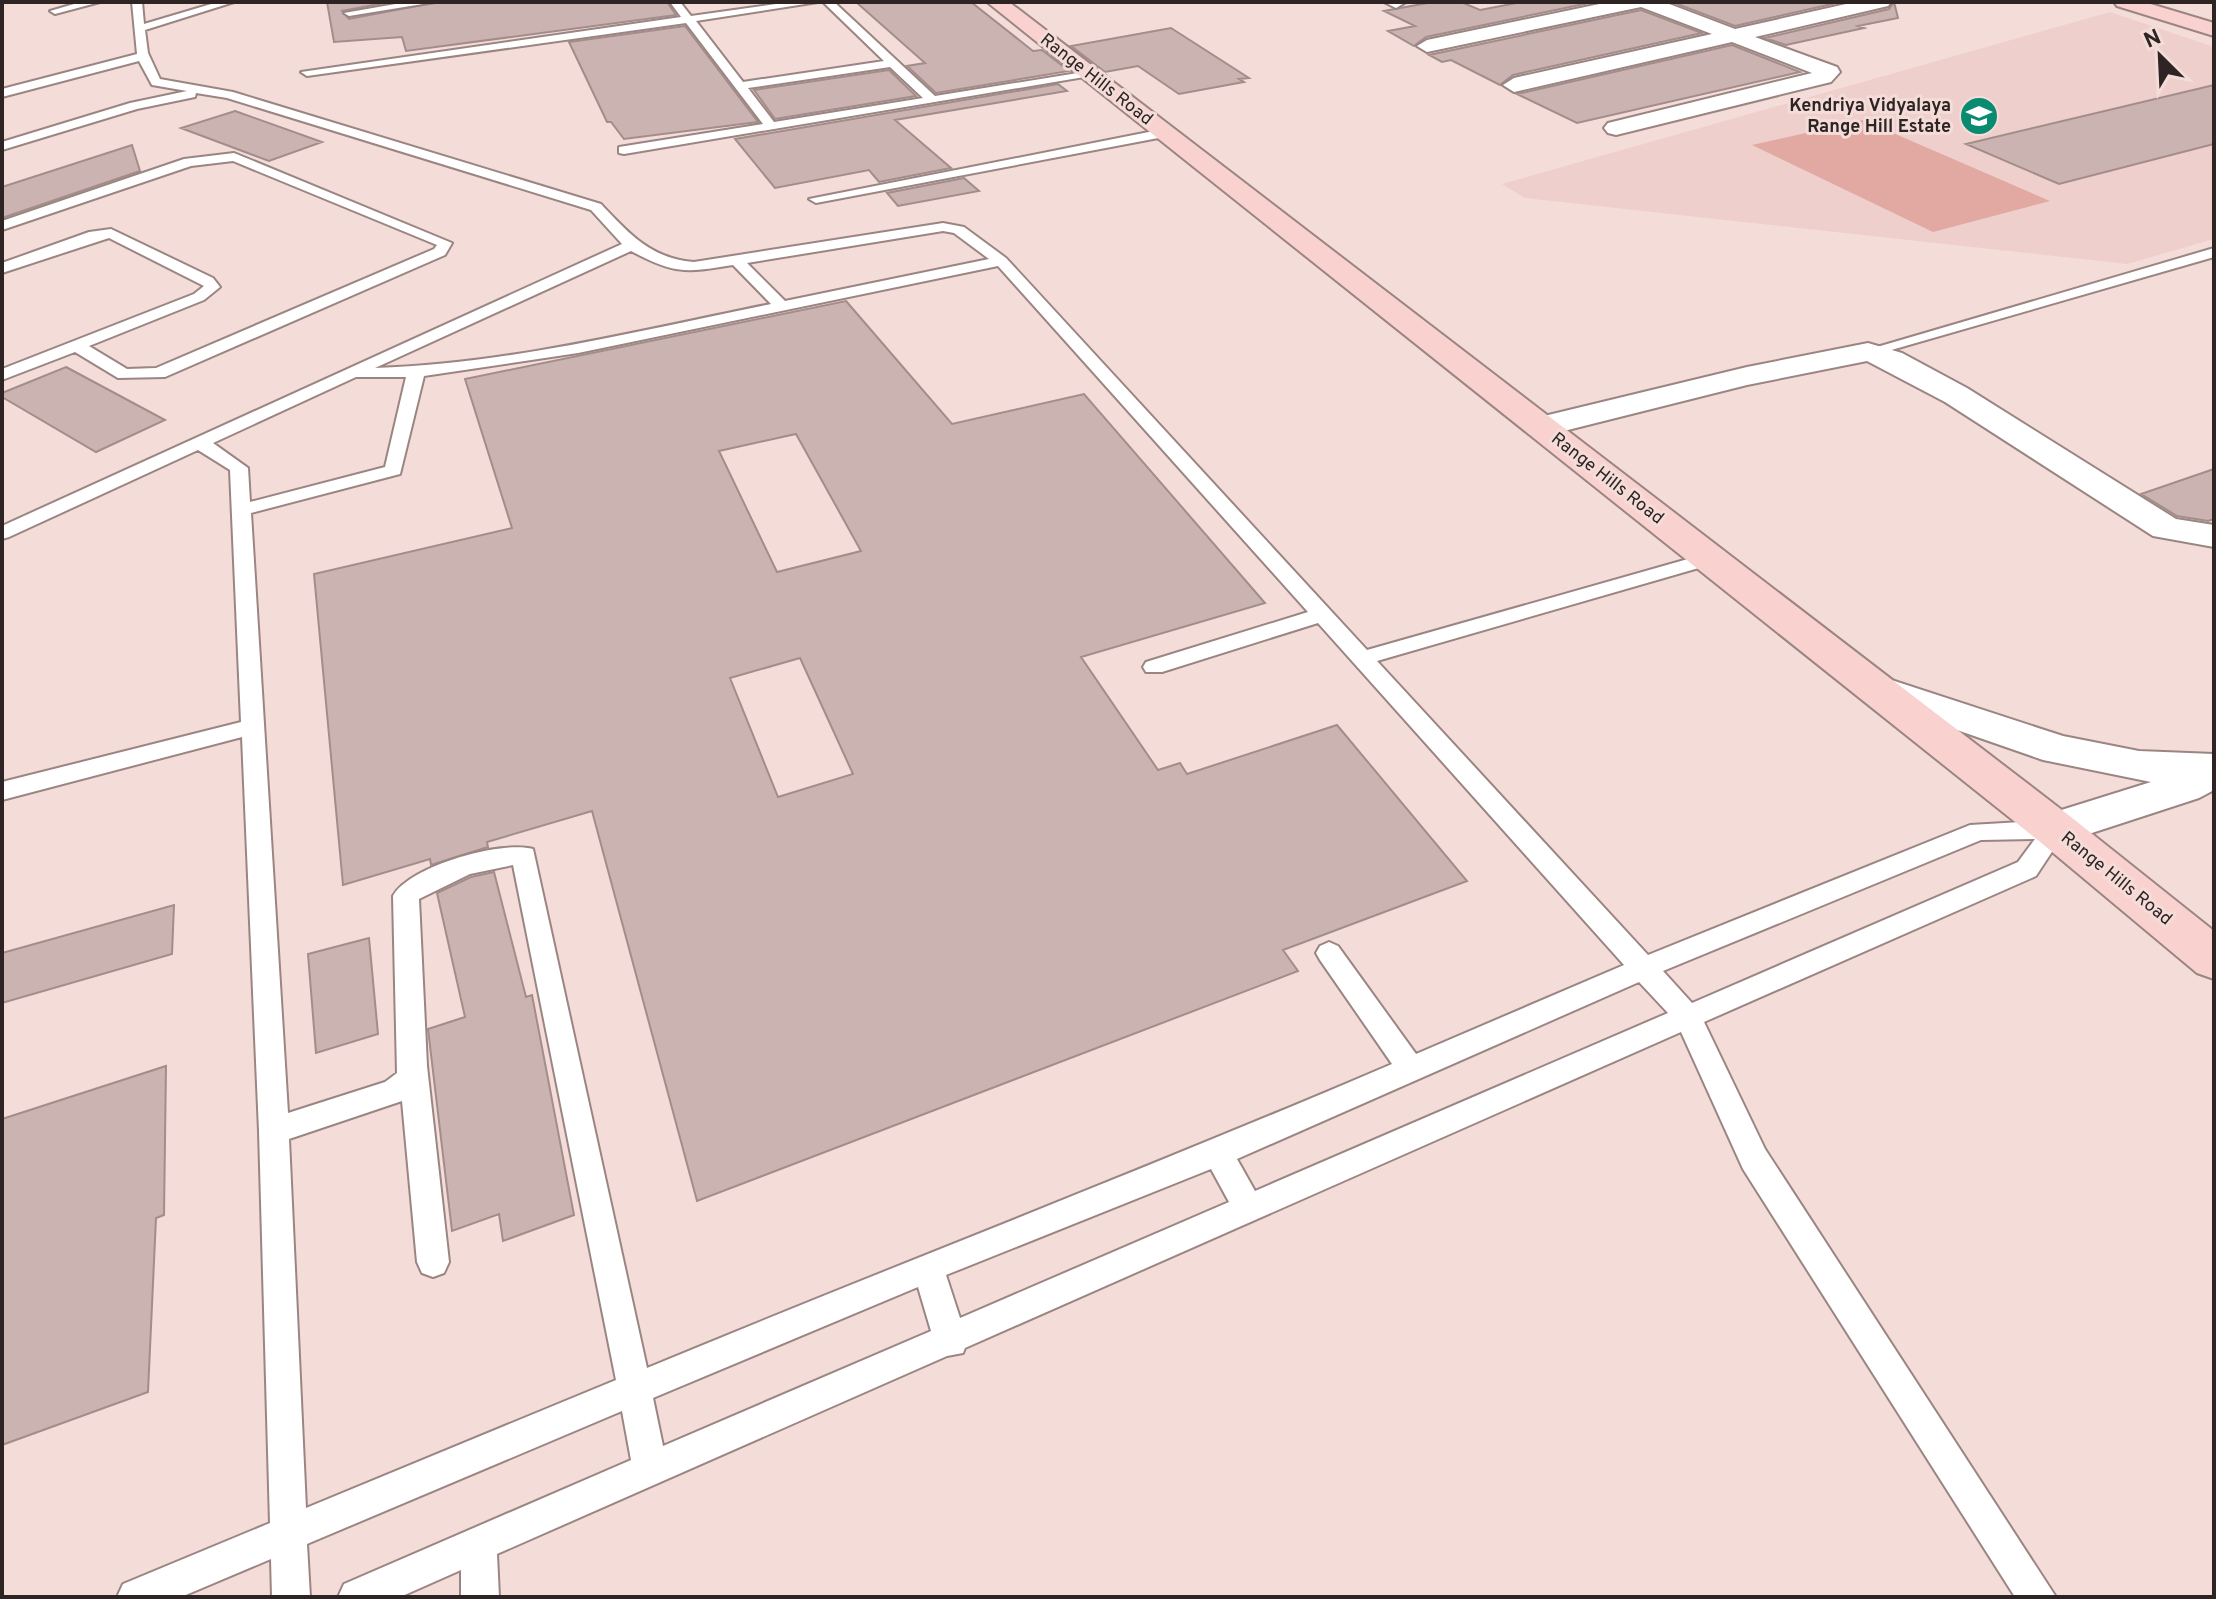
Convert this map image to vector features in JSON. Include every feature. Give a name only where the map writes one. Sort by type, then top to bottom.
[{"type":"street","name":"Range Hills Road","points":[[997,2],[2055,829],[2214,959]]},
{"type":"street","points":[[1427,46],[1637,2]]},
{"type":"street","points":[[1616,128],[1823,77],[1829,72],[1737,34],[1646,2]]},
{"type":"street","points":[[1816,2],[1842,11]]},
{"type":"street","points":[[1514,85],[1881,2]]},
{"type":"street","points":[[2124,2],[2214,30]]},
{"type":"street","points":[[1540,427],[1747,376],[1868,352],[1891,359],[1956,395],[2166,528],[2214,536]]},
{"type":"street","points":[[1873,687],[2058,750],[2139,766],[2214,770]]},
{"type":"street","points":[[2055,829],[2184,787],[2214,770]]},
{"type":"lane","points":[[55,11],[95,2]]},
{"type":"lane","points":[[137,2],[141,28],[140,57],[156,82],[205,91],[471,166],[596,207],[631,245],[669,265],[694,267],[738,262],[943,227],[959,230],[1001,261],[1688,1017],[1754,1159],[2037,1597]]},
{"type":"lane","points":[[141,28],[229,2]]},
{"type":"lane","points":[[349,13],[430,2]]},
{"type":"lane","points":[[675,2],[771,126]]},
{"type":"lane","points":[[307,72],[813,2]]},
{"type":"lane","points":[[828,2],[932,100]]},
{"type":"lane","points":[[2,93],[140,57]]},
{"type":"lane","points":[[740,86],[893,63]]},
{"type":"lane","points":[[624,150],[1090,75]]},
{"type":"lane","points":[[2,146],[134,106],[205,91]]},
{"type":"lane","points":[[816,199],[1164,133]]},
{"type":"lane","points":[[2,226],[189,162],[234,157],[445,243],[440,252],[159,373],[124,374],[76,346]]},
{"type":"lane","points":[[2,268],[94,235],[111,233],[211,284],[208,292],[199,297],[2,375]]},
{"type":"lane","points":[[2,533],[631,245]]},
{"type":"lane","points":[[1868,352],[2214,252]]},
{"type":"lane","points":[[349,375],[416,372],[578,348],[1001,261]]},
{"type":"lane","points":[[738,262],[784,308]]},
{"type":"lane","points":[[241,510],[393,470],[416,372]]},
{"type":"lane","points":[[200,443],[239,468],[274,1131],[291,1597]]},
{"type":"lane","points":[[1362,658],[1709,559]]},
{"type":"lane","points":[[1154,667],[1322,615]]},
{"type":"lane","points":[[2,791],[251,727]]},
{"type":"lane","points":[[136,1597],[928,1267],[1218,1153],[1643,968],[1979,831],[2055,829]]},
{"type":"lane","points":[[357,1597],[951,1341],[1248,1208],[2027,869],[2055,829]]},
{"type":"lane","points":[[433,1262],[413,1066],[406,896],[427,879],[510,855],[524,856],[651,1470]]},
{"type":"lane","points":[[1329,953],[1411,1069]]},
{"type":"lane","points":[[274,1131],[394,1091],[409,1080],[413,1066]]},
{"type":"lane","points":[[1218,1153],[1248,1208]]},
{"type":"lane","points":[[928,1267],[951,1341]]},
{"type":"lane","points":[[478,1544],[480,1597]]},
{"type":"shaded area","name":"Kendriya Vidyalaya Range Hill Estate","points":[[2110,12],[2214,47],[2214,239],[2127,264],[1525,198],[1502,184]]},
{"type":"shaded area","points":[[1863,120],[2050,201],[1933,232],[1752,145]]},
{"type":"building","points":[[327,2],[390,2],[342,11],[349,19],[438,2],[667,2],[676,15],[406,51],[402,37],[334,42]]},
{"type":"building","points":[[856,2],[971,2],[1033,51],[1042,50],[1069,71],[936,93],[907,66],[925,63]]},
{"type":"building","points":[[1433,2],[1461,2],[1480,10],[1522,2],[1594,2],[1426,37],[1414,46],[1388,31],[1415,26],[1384,11]]},
{"type":"building","points":[[1672,2],[1841,2],[1735,26]]},
{"type":"building","points":[[1894,2],[1898,18],[1858,26],[1864,28],[1786,45],[1765,38],[1889,9]]},
{"type":"building","points":[[1641,10],[1702,33],[1513,75],[1500,85],[1451,60],[1442,62],[1429,55]]},
{"type":"building","points":[[685,26],[758,122],[624,139],[611,122],[607,122],[569,42]]},
{"type":"building","points":[[1171,28],[1249,78],[1239,79],[1244,82],[1179,94],[1138,66],[1105,72],[1071,46]]},
{"type":"building","points":[[1732,45],[1800,72],[1577,123],[1517,94]]},
{"type":"building","points":[[889,70],[916,96],[775,119],[754,90]]},
{"type":"building","points":[[1058,84],[1067,91],[895,120],[951,168],[879,182],[869,170],[775,188],[735,139]]},
{"type":"building","points":[[2214,85],[2214,144],[2059,184],[1966,144]]},
{"type":"building","points":[[235,111],[322,142],[269,161],[181,128]]},
{"type":"building","points":[[132,145],[140,171],[2,218],[2,187]]},
{"type":"building","points":[[964,178],[979,191],[898,206],[887,193]]},
{"type":"building","points":[[846,301],[952,424],[1084,394],[1265,603],[1081,657],[1158,770],[1180,763],[1187,774],[1337,725],[1467,881],[1283,950],[1298,971],[697,1201],[592,811],[487,842],[488,847],[431,865],[430,859],[343,885],[314,574],[512,528],[465,379]],"holes":[[[796,434],[861,551],[777,572],[719,451]],[[800,658],[853,774],[778,797],[730,678]]]},
{"type":"building","points":[[66,367],[165,420],[96,452],[2,397],[2,393]]},
{"type":"building","points":[[2214,469],[2214,519],[2208,521],[2177,516],[2141,494]]},
{"type":"building","points":[[494,872],[526,997],[532,995],[574,1215],[503,1241],[499,1214],[452,1231],[428,1029],[465,1017],[437,893],[471,877]]},
{"type":"building","points":[[174,905],[172,954],[2,1003],[2,953]]},
{"type":"building","points":[[369,938],[378,1034],[316,1053],[308,954]]},
{"type":"building","points":[[166,1066],[164,1215],[156,1218],[148,1392],[2,1445],[2,1119]]},
{"type":"place","name":"Kendriya Vidyalaya Range Hill Estate","points":[[1979,116]]}]
